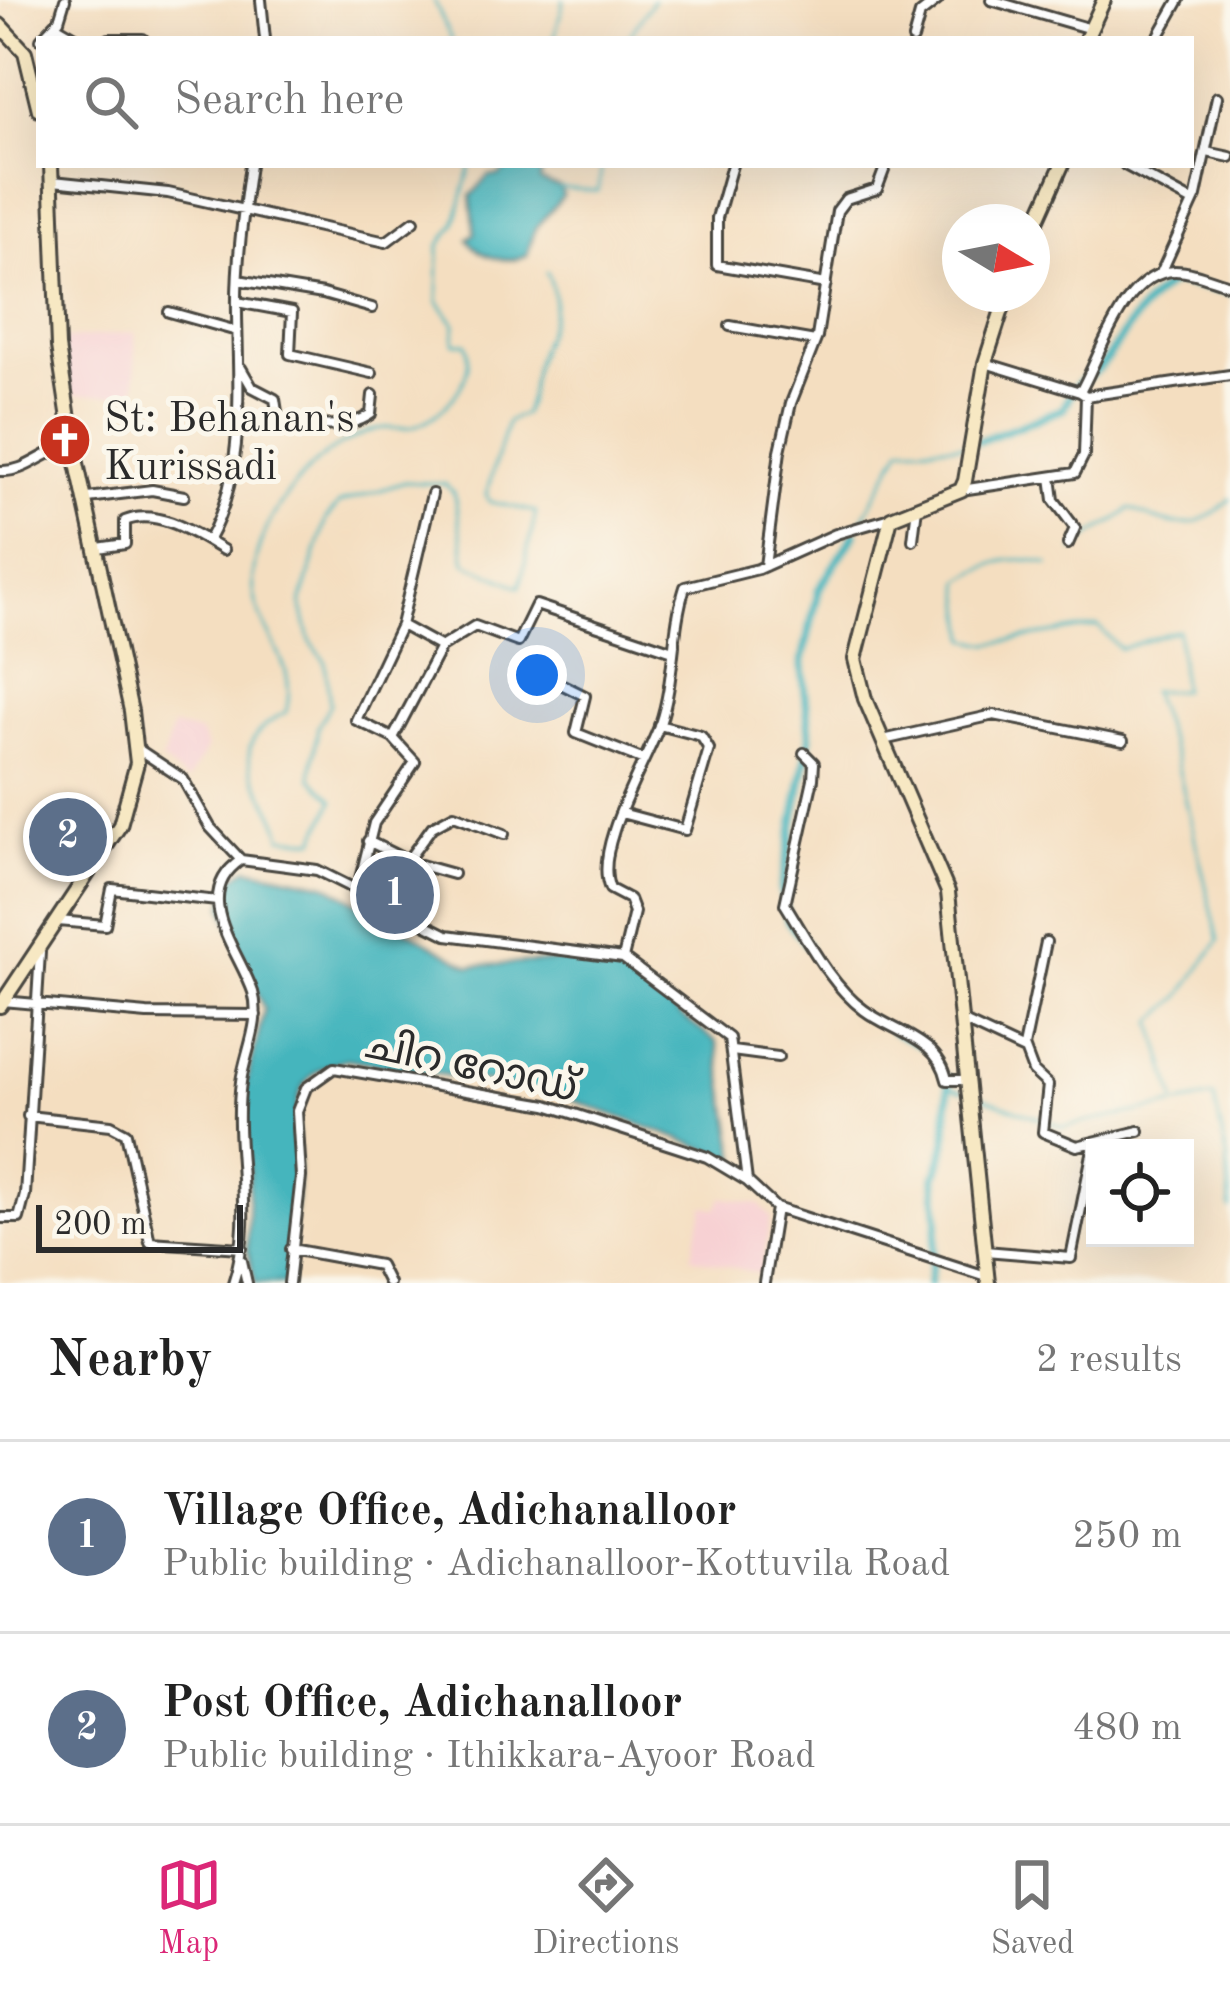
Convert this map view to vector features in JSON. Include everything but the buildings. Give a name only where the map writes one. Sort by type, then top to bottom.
[{"type":"main road","points":[[1088,34],[1104,0]]},
{"type":"main road","points":[[0,25],[25,52],[36,98]]},
{"type":"main road","points":[[2,1003],[120,825],[136,764],[58,347],[51,168]]},
{"type":"main road","points":[[1045,204],[1061,168]]},
{"type":"main road","points":[[987,1280],[947,892],[883,740],[855,659],[891,518],[961,490],[986,363],[1002,312]]},
{"type":"street","points":[[44,36],[55,26],[65,0]]},
{"type":"street","points":[[261,0],[265,36]]},
{"type":"street","points":[[914,36],[920,14],[938,0]]},
{"type":"street","points":[[991,0],[1088,34]]},
{"type":"street","points":[[1159,36],[1179,0]]},
{"type":"street","points":[[55,26],[73,36]]},
{"type":"street","points":[[25,52],[36,43]]},
{"type":"street","points":[[961,490],[1071,475],[1081,463],[1087,374],[1107,330],[1160,274],[1193,202],[1216,97]]},
{"type":"street","points":[[1207,152],[1230,157]]},
{"type":"street","points":[[208,541],[234,472],[240,367],[238,280],[250,168]]},
{"type":"street","points":[[731,168],[717,218],[717,265],[826,284]]},
{"type":"street","points":[[765,566],[780,451],[790,403],[815,341],[837,211],[846,199],[877,189],[885,168]]},
{"type":"street","points":[[1131,168],[1193,202]]},
{"type":"street","points":[[52,180],[168,193],[386,242],[414,221]]},
{"type":"street","points":[[1160,274],[1179,271],[1230,285]]},
{"type":"street","points":[[238,280],[346,298],[372,308]]},
{"type":"street","points":[[237,302],[292,312],[290,354],[372,373]]},
{"type":"street","points":[[169,312],[238,331]]},
{"type":"street","points":[[730,326],[815,341]]},
{"type":"street","points":[[986,363],[1083,394],[1230,375]]},
{"type":"street","points":[[240,367],[252,387],[275,399],[278,418],[312,426],[361,422],[371,414],[373,395]]},
{"type":"street","points":[[0,471],[19,471],[41,453],[73,445]]},
{"type":"street","points":[[1051,477],[1054,500],[1075,528],[1068,544]]},
{"type":"street","points":[[88,497],[152,490],[184,496]]},
{"type":"street","points":[[358,887],[380,812],[415,761],[393,738],[356,720],[401,625],[432,494]]},
{"type":"street","points":[[913,540],[917,506]]},
{"type":"street","points":[[98,548],[124,544],[125,521],[131,517],[177,525],[223,550]]},
{"type":"street","points":[[623,958],[634,912],[629,899],[610,889],[605,877],[621,813],[659,724],[688,584],[765,566],[836,534],[891,518]]},
{"type":"street","points":[[393,738],[441,647],[475,626],[518,642],[536,605],[673,651]]},
{"type":"street","points":[[401,625],[441,647]]},
{"type":"street","points":[[543,675],[586,698],[576,733],[644,760]]},
{"type":"street","points":[[883,740],[994,715],[1123,741]]},
{"type":"street","points":[[621,813],[685,830],[709,749],[700,736],[659,724]]},
{"type":"street","points":[[135,747],[184,779],[210,827],[241,860],[317,869],[447,935],[623,958],[724,1030],[731,1051],[747,1181],[776,1208],[987,1280]]},
{"type":"street","points":[[804,753],[814,763],[813,779],[785,904],[840,987],[864,1010],[933,1051],[947,1080],[967,1080]]},
{"type":"street","points":[[407,861],[432,827],[454,814],[505,833]]},
{"type":"street","points":[[368,841],[407,861],[453,874]]},
{"type":"street","points":[[233,1283],[242,1253],[246,1195],[239,1101],[256,1016],[253,992],[220,920],[217,901],[225,876],[241,860]]},
{"type":"street","points":[[57,920],[105,925],[112,889],[217,901]]},
{"type":"street","points":[[1046,942],[1024,1049],[1033,1071],[1048,1085],[1042,1127],[1071,1146],[1086,1143]]},
{"type":"street","points":[[0,1218],[21,1216],[40,945]]},
{"type":"street","points":[[2,1003],[256,1016]]},
{"type":"street","points":[[962,1021],[1024,1049]]},
{"type":"street","points":[[731,1051],[778,1057]]},
{"type":"street","name":"ചിറ റോഡ്","points":[[289,1283],[301,1178],[297,1111],[306,1088],[334,1068],[547,1105],[692,1151],[747,1181]]},
{"type":"street","points":[[28,1117],[111,1125],[126,1133],[150,1242],[242,1253]]},
{"type":"street","points":[[1106,1139],[1139,1131]]},
{"type":"street","points":[[985,1251],[1073,1256],[1086,1172]]},
{"type":"street","points":[[764,1283],[776,1208]]},
{"type":"street","points":[[291,1249],[380,1265],[388,1283]]},
{"type":"street","points":[[242,1253],[247,1283]]},
{"type":"shaded area","points":[[135,332],[136,395],[72,395],[60,340]]},
{"type":"shaded area","points":[[173,726],[200,733],[207,748],[188,781],[162,761]]},
{"type":"shaded area","points":[[722,1197],[759,1204],[771,1217],[760,1274],[691,1257],[704,1206],[717,1208]]},
{"type":"water","points":[[506,168],[525,168],[541,171],[540,181],[560,187],[563,196],[535,228],[527,256],[494,258],[468,239],[475,233],[471,196],[488,176],[499,176]]},
{"type":"water","points":[[247,868],[325,884],[470,966],[579,960],[621,972],[717,1042],[737,1160],[556,1094],[347,1059],[311,1076],[302,1088],[296,1117],[297,1182],[287,1283],[255,1283],[247,1249],[249,1173],[243,1096],[264,1010],[223,907],[229,881]]},
{"type":"waterway","points":[[434,0],[450,36]]},
{"type":"waterway","points":[[555,36],[564,0]]},
{"type":"waterway","points":[[629,36],[653,0]]},
{"type":"waterway","points":[[470,168],[455,225],[439,246],[438,301],[455,324],[454,343],[466,343],[463,383],[446,406],[423,422],[374,430],[325,455],[281,504],[260,545],[254,588],[258,609],[285,670],[288,697],[286,712],[264,727],[252,742],[249,757],[282,837],[315,840],[334,800],[311,777],[318,726],[330,704],[325,661],[310,641],[301,603],[326,519],[340,503],[405,482],[445,484],[454,493],[466,563],[520,587],[536,512],[490,502],[486,495],[507,422],[524,413],[551,320],[554,298],[547,272]]},
{"type":"waterway","points":[[560,188],[598,191],[602,168]]},
{"type":"waterway","points":[[979,441],[1063,409],[1074,389],[1105,361],[1143,308],[1172,282],[1230,292]]},
{"type":"waterway","points":[[861,522],[902,447],[964,445]]},
{"type":"waterway","points":[[1074,551],[1130,508],[1170,523],[1194,523],[1230,499]]},
{"type":"waterway","points":[[807,945],[788,921],[781,890],[810,738],[802,662],[819,589],[855,533]]},
{"type":"waterway","points":[[1049,564],[1003,561],[961,581],[968,639],[989,644],[1098,626],[1120,649],[1178,630],[1182,690],[1151,691],[1176,759],[1219,941],[1181,996],[1153,1022],[1175,1100]]},
{"type":"waterway","points":[[893,1031],[922,1045]]},
{"type":"waterway","points":[[929,1283],[938,1220],[935,1178],[946,1144],[949,1078]]},
{"type":"waterway","points":[[949,1087],[962,1091]]},
{"type":"waterway","points":[[974,1094],[1063,1127],[1214,1097],[1227,1157],[1230,1209]]},
{"type":"place","name":"St: Behanan's Kurissadi","points":[[65,440]]},
{"type":"place","name":"Post Office, Adichanalloor","points":[[68,837]]},
{"type":"place","name":"Village Office, Adichanalloor","points":[[395,895]]}]
